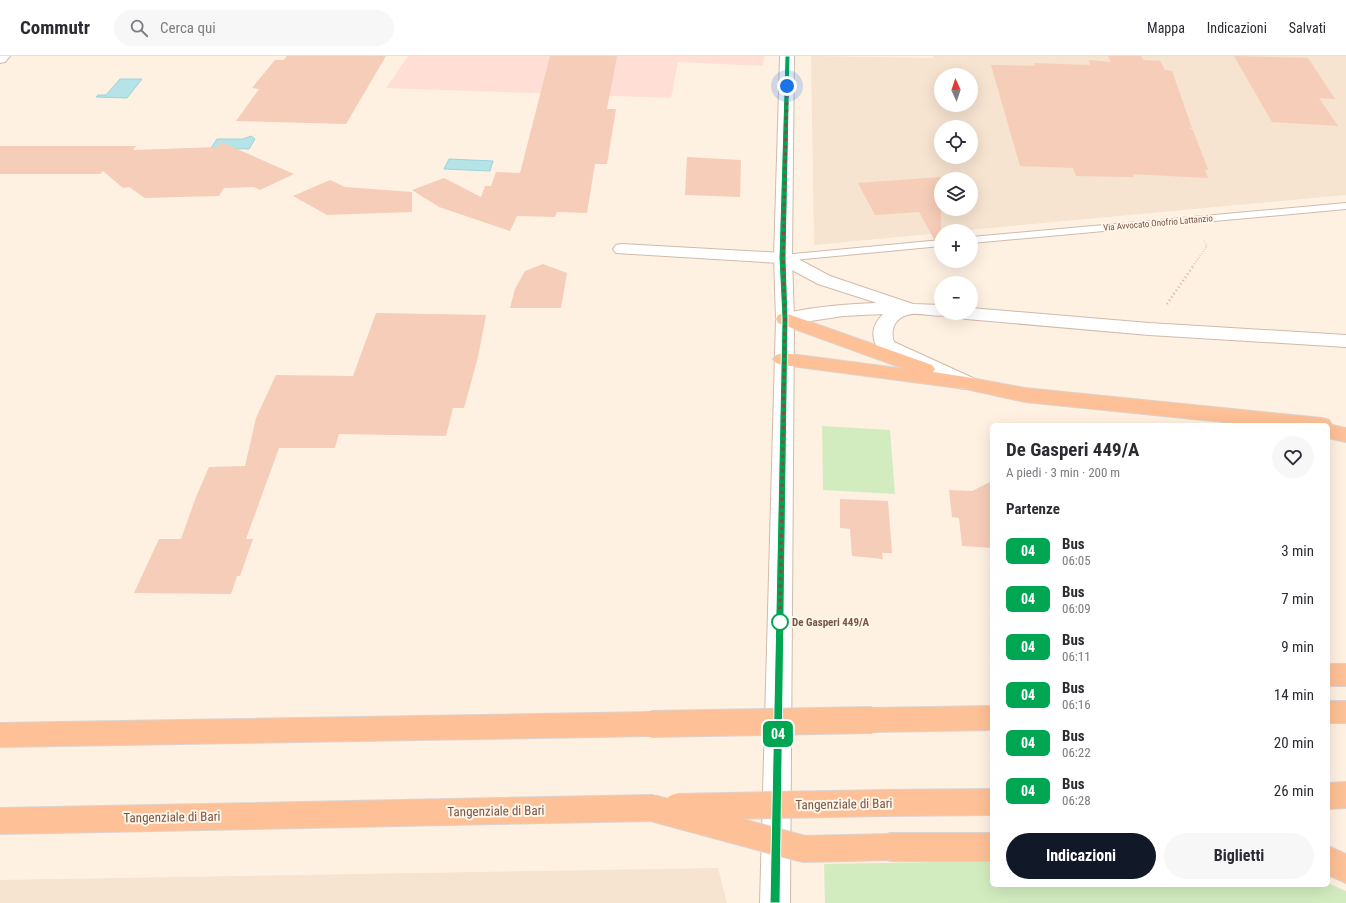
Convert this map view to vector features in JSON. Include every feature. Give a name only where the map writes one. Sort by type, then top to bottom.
[{"type":"highway","points":[[785,319],[966,383]]},
{"type":"highway","points":[[783,359],[966,383],[1025,395],[1286,423]]},
{"type":"highway","points":[[1330,426],[1346,427]]},
{"type":"highway","points":[[1330,431],[1346,435]]},
{"type":"highway","points":[[1330,675],[1346,675]]},
{"type":"highway","points":[[1330,712],[1346,712]]},
{"type":"highway","points":[[0,735],[990,718]]},
{"type":"highway","points":[[1330,796],[1346,795]]},
{"type":"highway","name":"Tangenziale di Bari","points":[[0,821],[990,802]]},
{"type":"highway","points":[[652,808],[804,849],[990,847]]},
{"type":"highway","points":[[1330,861],[1346,869]]},
{"type":"street","points":[[775,903],[783,359],[785,319],[783,258],[787,56]]},
{"type":"street","points":[[622,249],[783,258],[824,280],[906,307]]},
{"type":"street","points":[[906,307],[889,318],[882,328],[882,338],[886,346],[966,383]]},
{"type":"street","points":[[785,319],[821,312],[844,310],[906,307],[934,310]]},
{"type":"street","points":[[978,314],[1149,328],[1346,341]]},
{"type":"lane","name":"Via Avvocato Onofrio Lattanzio","points":[[978,239],[1346,206]]},
{"type":"lane","points":[[783,258],[934,244]]},
{"type":"path","points":[[1149,328],[1207,246],[1189,220]]},
{"type":"shaded area","points":[[408,56],[764,56],[763,66],[678,62],[671,98],[386,88]]},
{"type":"shaded area","points":[[811,56],[933,58],[933,56],[1346,56],[1346,195],[978,229],[978,224],[934,224],[934,234],[814,245]]},
{"type":"shaded area","points":[[718,868],[727,903],[0,903],[0,880]]},
{"type":"green space","points":[[822,426],[890,430],[895,494],[823,490]]},
{"type":"green space","points":[[990,861],[990,887],[1330,887],[1330,884],[1346,891],[1346,903],[825,903],[824,864]]},
{"type":"water","points":[[120,79],[142,79],[127,98],[96,97],[98,95],[106,95]]},
{"type":"water","points":[[251,136],[255,139],[249,149],[211,148],[217,139],[243,139]]},
{"type":"water","points":[[449,159],[493,161],[490,171],[444,169]]},
{"type":"building","points":[[287,56],[386,56],[346,124],[236,121],[259,89],[252,88],[275,60],[284,60]]},
{"type":"building","points":[[550,56],[617,56],[607,109],[616,109],[607,164],[595,164],[587,213],[557,212],[555,217],[517,216],[510,231],[439,207],[412,190],[444,178],[481,197],[485,186],[491,186],[496,172],[520,173]]},
{"type":"building","points":[[1108,56],[1141,56],[1143,60],[1160,61],[1165,70],[1172,71],[1192,128],[1188,127],[1193,130],[1208,170],[1205,170],[1208,178],[1132,174],[1134,177],[1076,176],[1073,168],[1020,166],[991,65],[1035,66],[1034,63],[1090,65],[1089,60],[1111,62]]},
{"type":"building","points":[[1234,56],[1308,58],[1335,99],[1319,98],[1338,126],[1272,122]]},
{"type":"building","points":[[221,142],[294,174],[260,190],[254,187],[224,188],[219,196],[145,198],[129,187],[123,188],[103,171],[100,174],[0,174],[0,146],[136,146],[133,150],[218,147]]},
{"type":"building","points":[[687,157],[741,160],[740,197],[685,195]]},
{"type":"building","points":[[934,178],[934,216],[941,216],[941,224],[934,224],[934,239],[919,212],[875,215],[858,183]]},
{"type":"building","points":[[330,180],[345,187],[412,192],[412,212],[327,215],[293,196]]},
{"type":"building","points":[[543,264],[567,273],[561,308],[510,308],[515,289],[525,271]]},
{"type":"building","points":[[376,313],[486,315],[478,357],[464,408],[453,408],[446,436],[339,434],[335,448],[279,448],[246,539],[253,539],[240,576],[237,576],[231,594],[134,593],[159,539],[181,539],[196,497],[209,467],[245,466],[256,418],[276,375],[353,376]]},
{"type":"building","points":[[990,482],[990,548],[962,546],[959,518],[952,517],[949,490],[972,491]]},
{"type":"building","points":[[840,499],[888,501],[892,553],[882,553],[883,559],[852,556],[850,529],[840,528]]},
{"type":"bus line","name":"04","points":[[775,903],[783,359],[785,319],[783,258],[787,56]]},
{"type":"place","name":"De Gasperi 449/A","points":[[780,622]]},
{"type":"route","points":[[780,622],[783,359],[785,319],[783,258],[787,86]]}]
